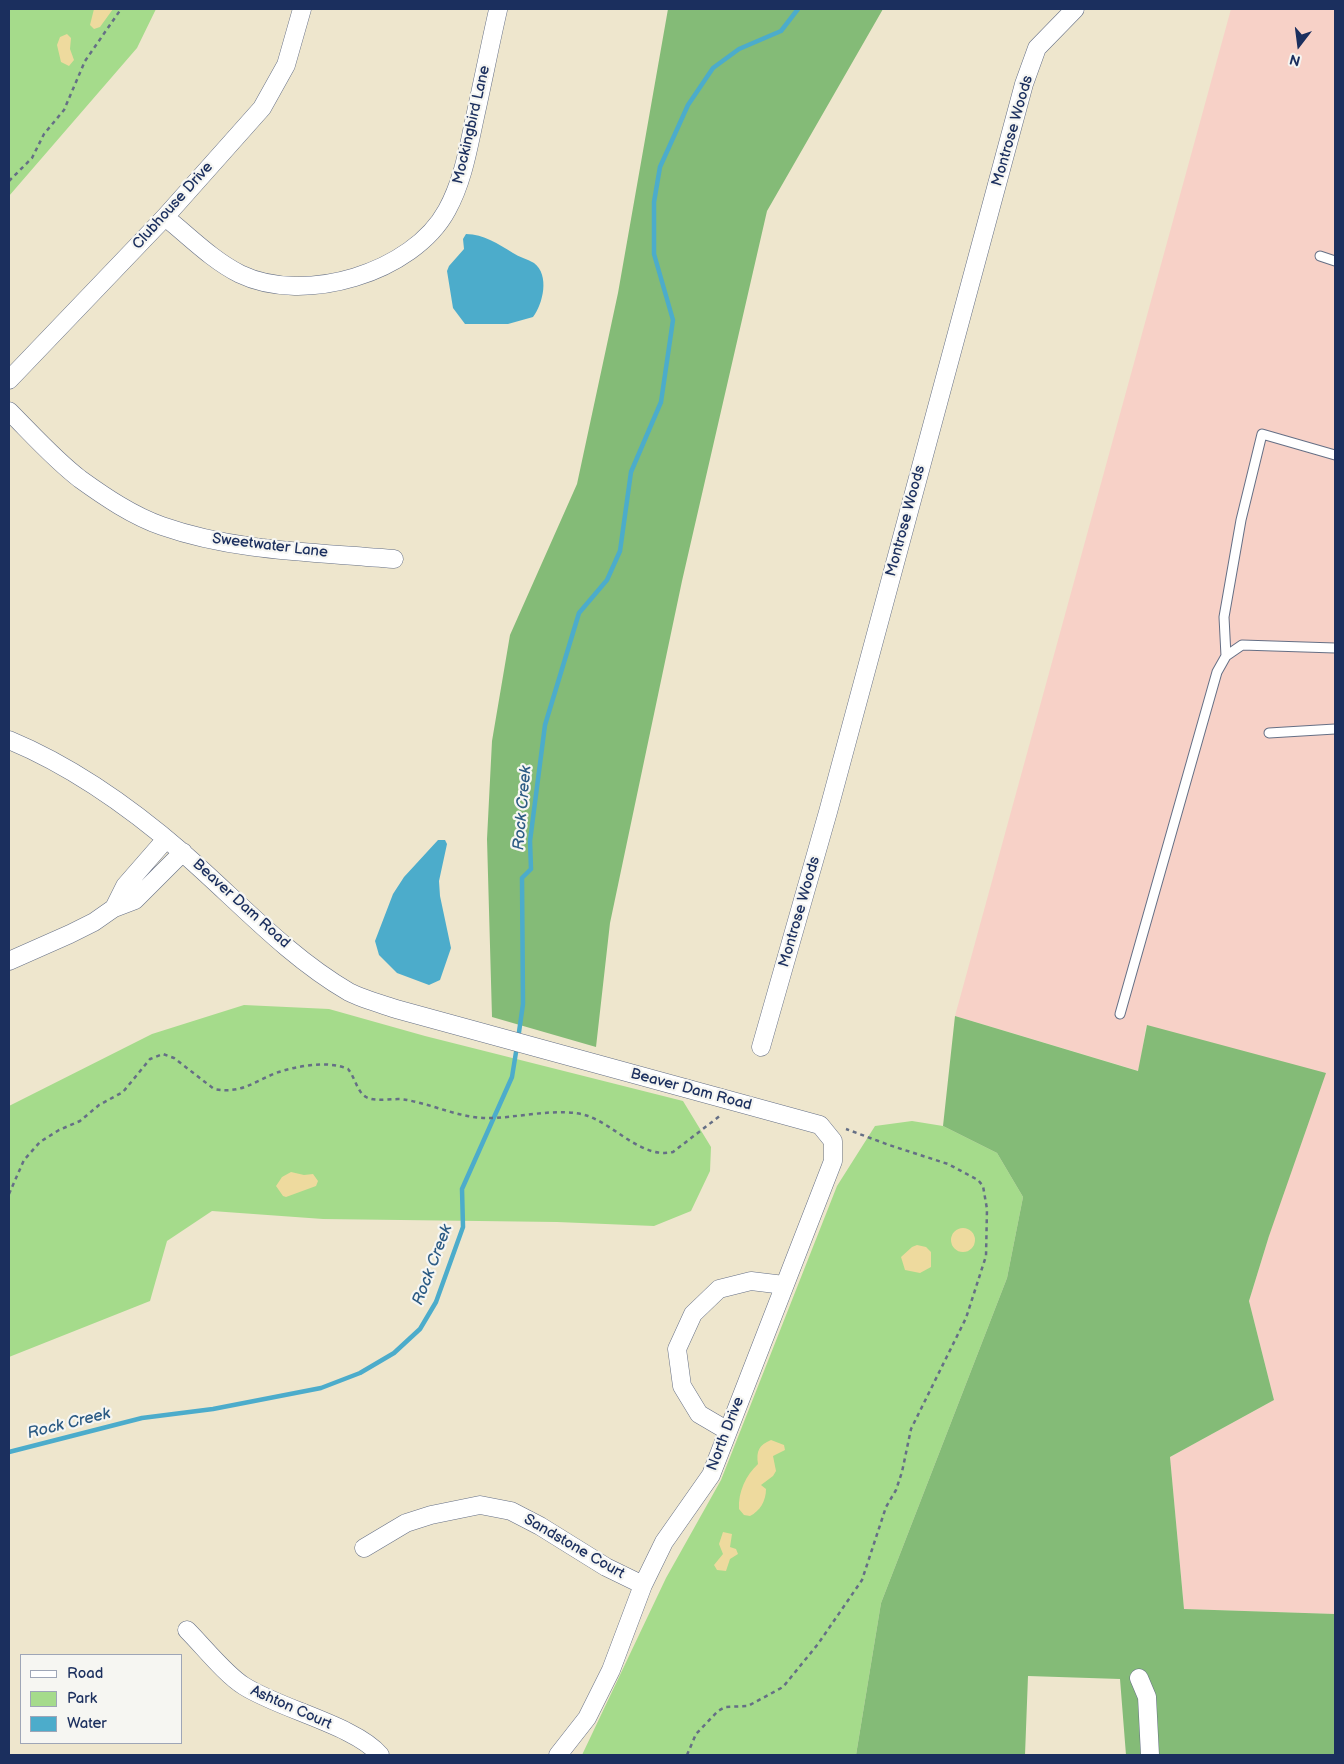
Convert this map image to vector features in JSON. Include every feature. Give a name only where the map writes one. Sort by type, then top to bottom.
[{"type":"street","name":"Clubhouse Drive","points":[[9,380],[165,217],[262,108],[286,65],[302,9]]},
{"type":"street","name":"Montrose Woods","points":[[761,1047],[830,803],[1024,84],[1037,48],[1074,9]]},
{"type":"street","name":"Mockingbird Lane","points":[[165,217],[218,260],[241,274],[270,284],[301,287],[333,284],[364,274],[395,260],[424,240],[447,212],[462,179],[498,10]]},
{"type":"street","name":"Sweetwater Lane","points":[[9,411],[79,478],[105,496],[161,526],[207,539],[238,545],[394,559]]},
{"type":"street","name":"Beaver Dam Road","points":[[9,740],[38,752],[78,774],[118,800],[183,852],[270,932],[325,976],[351,993],[396,1009],[490,1036],[820,1125]]},
{"type":"street","points":[[114,908],[126,886],[166,839]]},
{"type":"street","points":[[9,961],[94,922],[114,908],[135,900],[183,852]]},
{"type":"street","name":"North Drive","points":[[558,1755],[591,1710],[611,1670],[643,1585],[664,1542],[711,1475],[834,1161],[833,1142],[820,1125]]},
{"type":"street","points":[[728,1431],[699,1414],[682,1386],[677,1349],[693,1314],[719,1289],[751,1281],[784,1285]]},
{"type":"street","name":"Sandstone Court","points":[[364,1548],[406,1523],[431,1515],[480,1505],[511,1511],[540,1526],[606,1567],[643,1585]]},
{"type":"street","name":"Ashton Court","points":[[187,1630],[242,1685],[272,1702],[362,1739],[380,1755]]},
{"type":"street","points":[[1139,1678],[1147,1697],[1150,1755]]},
{"type":"lane","points":[[1320,256],[1335,261]]},
{"type":"lane","points":[[1226,656],[1224,617],[1241,520],[1262,434],[1335,455]]},
{"type":"lane","points":[[1120,1014],[1217,672],[1226,656],[1242,645],[1335,648]]},
{"type":"lane","points":[[1269,733],[1335,730]]},
{"type":"path","points":[[9,181],[32,158],[44,134],[64,110],[85,61],[121,9]]},
{"type":"path","points":[[9,1194],[24,1160],[40,1142],[59,1130],[80,1121],[99,1104],[123,1092],[144,1064],[163,1054],[174,1058],[203,1082],[221,1090],[247,1087],[277,1072],[336,1065],[348,1069],[360,1092],[368,1098],[408,1100],[468,1117],[487,1118],[540,1113],[586,1115],[630,1139],[646,1151],[664,1154],[673,1152],[738,1103]]},
{"type":"path","points":[[687,1755],[696,1734],[718,1711],[725,1707],[748,1706],[783,1687],[818,1644],[862,1580],[886,1507],[899,1481],[911,1429],[966,1318],[986,1256],[987,1209],[983,1186],[972,1175],[928,1157]]},
{"type":"shaded area","points":[[1231,9],[1335,9],[1335,1614],[1184,1609],[1170,1457],[1274,1400],[1249,1301],[1269,1236],[1146,1026],[1139,1071],[955,1016]]},
{"type":"green space","points":[[9,9],[156,9],[137,48],[9,196]]},
{"type":"green space","points":[[668,9],[883,9],[767,211],[682,581],[610,923],[596,1047],[492,1017],[487,839],[492,741],[510,635],[577,484],[618,293]]},
{"type":"green space","points":[[244,1005],[329,1009],[425,1036],[683,1101],[711,1147],[710,1171],[691,1211],[654,1226],[557,1222],[323,1219],[212,1211],[167,1241],[150,1301],[9,1357],[9,1106],[152,1034]]},
{"type":"green space","points":[[955,1016],[1138,1071],[1147,1025],[1326,1073],[1269,1236],[1249,1301],[1274,1400],[1170,1457],[1184,1609],[1335,1614],[1335,1755],[1126,1755],[1120,1679],[1028,1676],[1025,1755],[856,1755],[881,1603],[1007,1278],[1023,1197],[997,1153],[943,1126]]},
{"type":"green space","points":[[912,1121],[943,1126],[997,1153],[1023,1197],[1007,1278],[881,1603],[856,1755],[582,1755],[666,1578],[721,1480],[837,1186],[875,1126]]},
{"type":"sand","points":[[94,9],[113,9],[100,27],[94,29],[90,25]]},
{"type":"sand","points":[[67,34],[71,38],[70,49],[74,60],[69,66],[61,62],[57,45],[60,37]]},
{"type":"sand","points":[[291,1172],[304,1175],[313,1174],[318,1181],[316,1186],[286,1197],[283,1196],[276,1186],[282,1177]]},
{"type":"sand","points":[[963,1228],[971,1232],[975,1240],[971,1248],[963,1252],[955,1248],[951,1240],[955,1232]]},
{"type":"sand","points":[[917,1245],[926,1247],[931,1252],[931,1267],[920,1273],[905,1270],[901,1257]]},
{"type":"sand","points":[[771,1440],[784,1445],[785,1450],[773,1456],[776,1471],[773,1476],[761,1485],[766,1489],[762,1505],[750,1516],[744,1515],[739,1509],[741,1490],[746,1479],[758,1464],[759,1449]]},
{"type":"sand","points":[[723,1532],[732,1534],[730,1547],[736,1549],[738,1554],[730,1559],[726,1571],[717,1570],[714,1565],[723,1554],[719,1544]]},
{"type":"water","points":[[466,234],[473,234],[491,240],[534,263],[539,268],[542,275],[543,290],[540,305],[533,317],[508,324],[465,324],[453,308],[447,271],[464,249],[463,239]]},
{"type":"water","points":[[438,840],[445,840],[447,844],[439,881],[440,896],[451,948],[440,980],[429,985],[397,973],[379,955],[375,941],[393,894],[404,877]]},
{"type":"waterway","name":"Rock Creek","points":[[518,1039],[523,1004],[522,878],[531,869],[530,841],[545,725],[579,613],[607,580],[620,551],[631,472],[661,402],[673,320],[654,254],[654,202],[660,167],[688,105],[713,68],[739,49],[781,31],[798,9]]},
{"type":"waterway","name":"Rock Creek","points":[[9,1452],[142,1418],[213,1409],[321,1388],[360,1373],[394,1353],[420,1329],[436,1302],[463,1227],[462,1189],[512,1077],[517,1046]]}]
